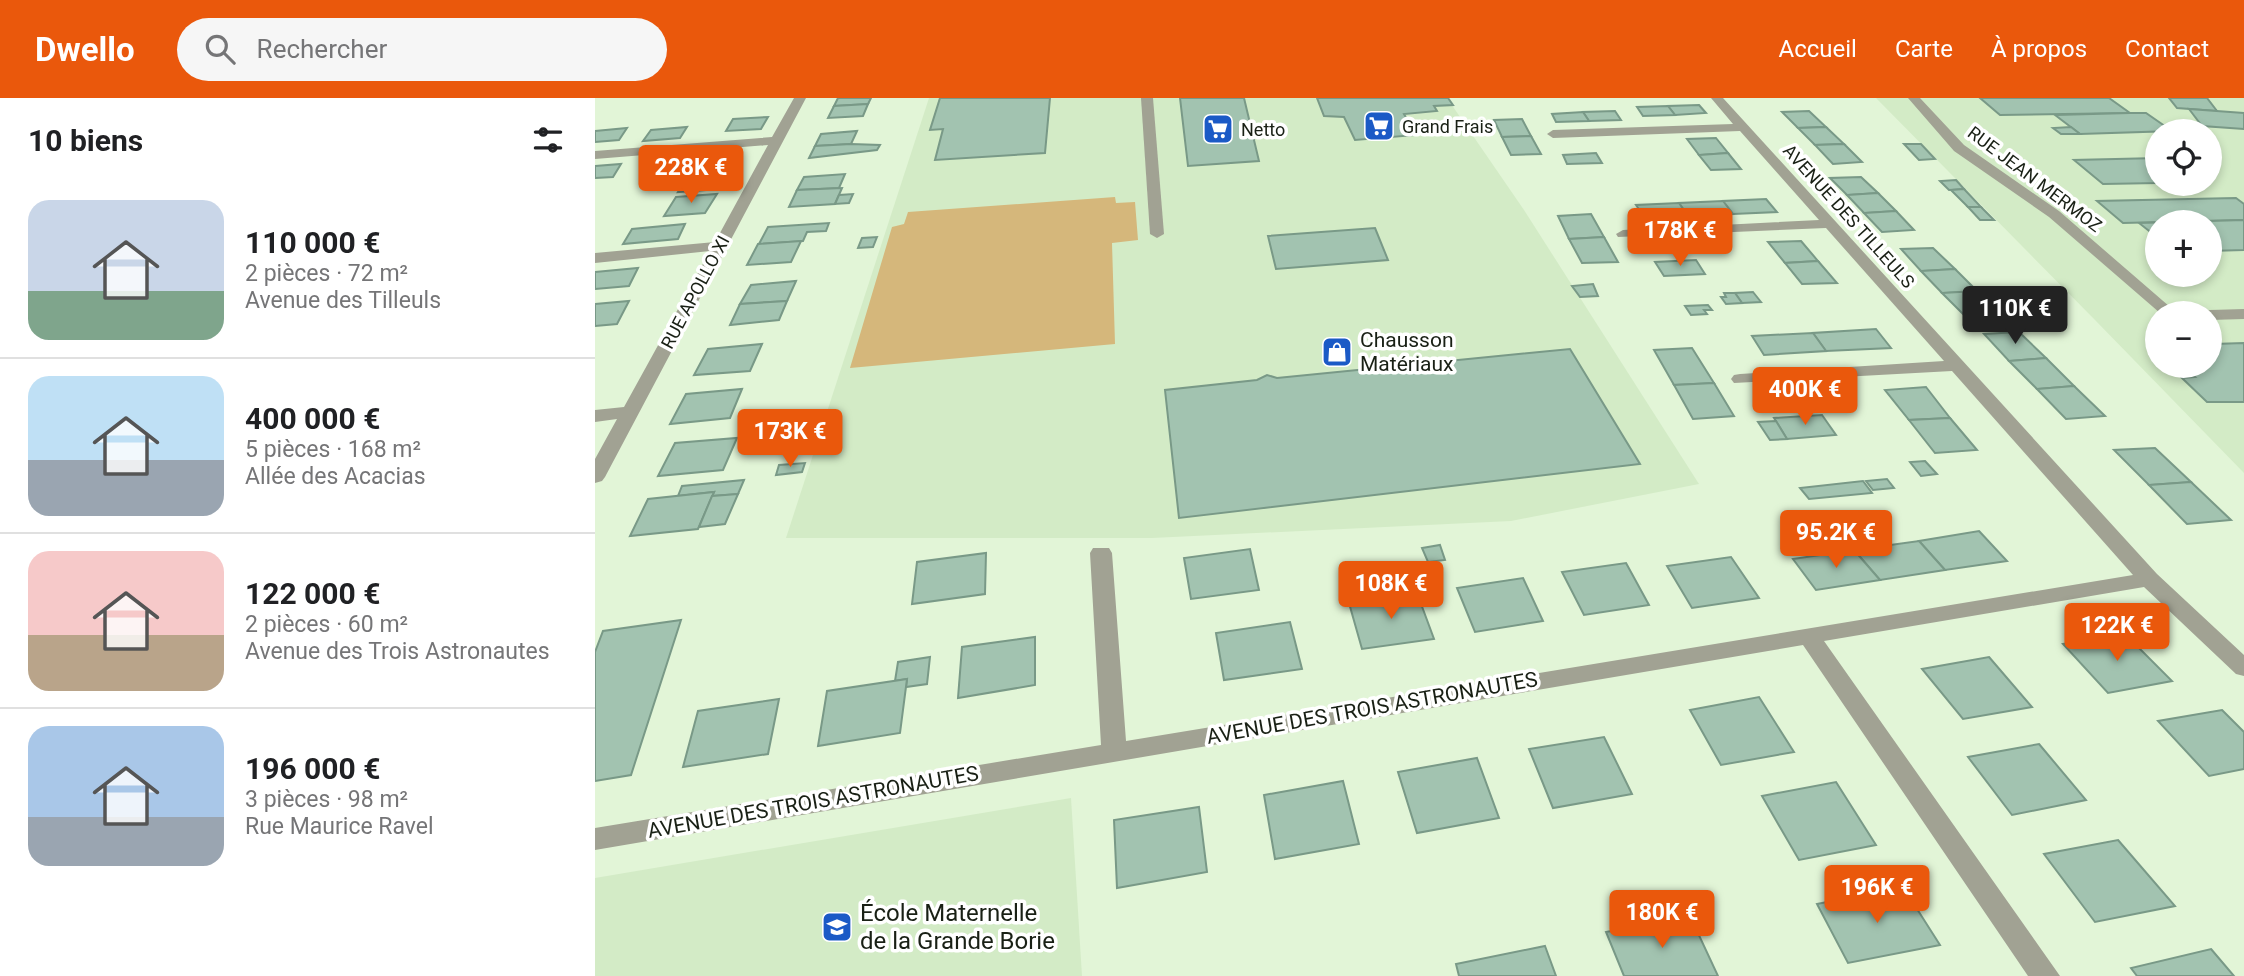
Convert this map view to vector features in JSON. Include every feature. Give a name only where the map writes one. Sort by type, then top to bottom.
[{"type":"street","name":"RUE APOLLO XI","points":[[595,477],[800,98]]},
{"type":"street","points":[[1147,98],[1157,234]]},
{"type":"street","name":"AVENUE DES TILLEULS","points":[[1717,98],[2149,579],[2244,668]]},
{"type":"street","name":"RUE JEAN MERMOZ","points":[[1914,98],[1959,148],[2054,214],[2155,301]]},
{"type":"street","points":[[1553,134],[1743,127]]},
{"type":"street","points":[[595,155],[775,141]]},
{"type":"street","points":[[1623,234],[1828,224]]},
{"type":"street","points":[[595,258],[720,246]]},
{"type":"street","points":[[2222,315],[2244,314]]},
{"type":"street","points":[[1739,379],[1958,365]]},
{"type":"street","points":[[595,416],[630,412]]},
{"type":"street","points":[[1101,553],[1114,751]]},
{"type":"street","name":"AVENUE DES TROIS ASTRONAUTES","points":[[595,839],[2149,579]]},
{"type":"street","points":[[1808,635],[2045,976]]},
{"type":"shaded area","points":[[929,98],[1447,98],[1524,210],[1699,484],[1511,521],[1152,538],[786,538]]},
{"type":"shaded area","points":[[1876,98],[2244,98],[2244,473],[2151,378],[2222,378],[2222,301],[2145,301],[2145,371]]},
{"type":"shaded area","points":[[1115,197],[1116,203],[1135,202],[1138,240],[1112,243],[1115,344],[850,368],[892,227],[904,224],[908,212]]},
{"type":"shaded area","name":"École Maternelle de la Grande Borie","points":[[1071,798],[1082,976],[595,976],[595,878]]},
{"type":"building","points":[[838,98],[871,98],[868,104],[834,106]]},
{"type":"building","points":[[940,98],[1050,98],[1045,153],[935,160],[943,129],[930,130]]},
{"type":"building","name":"Netto","points":[[1180,98],[1244,98],[1259,161],[1188,166]]},
{"type":"building","name":"Grand Frais","points":[[1317,98],[1448,98],[1453,105],[1434,106],[1437,111],[1404,114],[1416,135],[1355,140],[1344,117],[1324,116]]},
{"type":"building","points":[[1980,98],[2109,98],[2130,113],[2000,115]]},
{"type":"building","points":[[2169,98],[2207,98],[2217,111],[2177,108]]},
{"type":"building","points":[[868,104],[863,116],[828,118],[834,106]]},
{"type":"building","points":[[1699,105],[1706,113],[1675,115],[1668,106]]},
{"type":"building","points":[[1668,106],[1675,115],[1643,116],[1637,107]]},
{"type":"building","points":[[2189,109],[2244,113],[2244,129],[2222,127],[2222,119],[2197,119]]},
{"type":"building","points":[[1615,111],[1621,120],[1589,121],[1583,112]]},
{"type":"building","points":[[1809,111],[1826,127],[1798,128],[1782,112]]},
{"type":"building","points":[[1583,112],[1589,121],[1556,122],[1552,114]]},
{"type":"building","points":[[2146,113],[2155,119],[2145,119],[2145,132],[2080,134],[2055,115]]},
{"type":"building","points":[[768,117],[761,129],[726,131],[733,119]]},
{"type":"building","points":[[1522,119],[1531,136],[1502,137],[1494,120]]},
{"type":"building","points":[[687,127],[680,138],[643,141],[651,130]]},
{"type":"building","points":[[1826,127],[1844,144],[1815,145],[1798,128]]},
{"type":"building","points":[[2071,127],[2080,134],[2061,134],[2053,128]]},
{"type":"building","points":[[627,128],[619,140],[595,142],[595,131]]},
{"type":"building","points":[[857,131],[851,144],[815,146],[821,134]]},
{"type":"building","points":[[1531,136],[1541,154],[1511,155],[1502,137]]},
{"type":"building","points":[[1716,138],[1728,153],[1699,155],[1687,139]]},
{"type":"building","points":[[1844,144],[1862,162],[1833,164],[1815,145]]},
{"type":"building","points":[[1904,144],[1921,144],[1935,159],[1919,160]]},
{"type":"building","points":[[880,145],[877,150],[809,158],[815,146]]},
{"type":"building","points":[[730,152],[724,164],[681,168],[688,155]]},
{"type":"building","points":[[1596,153],[1602,163],[1567,164],[1563,155]]},
{"type":"building","points":[[1728,153],[1741,169],[1711,170],[1699,155]]},
{"type":"building","points":[[2145,158],[2145,183],[2103,184],[2074,160]]},
{"type":"building","points":[[621,164],[613,177],[595,178],[595,166]]},
{"type":"building","points":[[732,170],[719,189],[678,192],[691,173]]},
{"type":"building","points":[[845,174],[839,188],[797,190],[804,177]]},
{"type":"building","points":[[1861,177],[1878,193],[1847,195],[1830,178]]},
{"type":"building","points":[[1956,180],[1964,189],[1949,190],[1940,181]]},
{"type":"building","points":[[842,188],[835,204],[789,207],[797,190]]},
{"type":"building","points":[[1964,189],[1981,207],[1968,207],[1951,190]]},
{"type":"building","points":[[1878,193],[1896,211],[1864,213],[1847,195]]},
{"type":"building","points":[[717,194],[705,213],[664,216],[676,197]]},
{"type":"building","points":[[853,194],[849,203],[835,204],[839,195]]},
{"type":"building","points":[[2236,198],[2244,204],[2244,220],[2222,221],[2222,210],[2145,210],[2145,222],[2123,223],[2097,201]]},
{"type":"building","points":[[1766,199],[1777,212],[1733,214],[1723,201]]},
{"type":"building","points":[[1723,201],[1733,214],[1688,216],[1679,203]]},
{"type":"building","points":[[1679,203],[1688,216],[1645,218],[1636,205]]},
{"type":"building","points":[[1968,207],[1981,207],[1994,220],[1980,220]]},
{"type":"building","points":[[1896,211],[1914,230],[1882,232],[1864,213]]},
{"type":"building","points":[[1591,214],[1604,237],[1569,239],[1558,216]]},
{"type":"building","points":[[2244,220],[2244,250],[2222,251],[2222,221]]},
{"type":"building","points":[[829,223],[826,231],[807,232],[803,241],[759,244],[768,227]]},
{"type":"building","points":[[685,224],[678,239],[623,244],[632,229]]},
{"type":"building","points":[[1375,228],[1388,260],[1276,269],[1268,236]]},
{"type":"building","points":[[877,237],[873,247],[858,248],[862,238]]},
{"type":"building","points":[[1604,237],[1618,262],[1582,263],[1569,239]]},
{"type":"building","points":[[801,241],[791,262],[747,265],[758,244]]},
{"type":"building","points":[[1801,241],[1818,261],[1785,263],[1768,242]]},
{"type":"building","points":[[1933,248],[1955,269],[1921,271],[1901,249]]},
{"type":"building","points":[[1696,260],[1705,274],[1664,276],[1655,262]]},
{"type":"building","points":[[1818,261],[1837,283],[1802,284],[1785,263]]},
{"type":"building","points":[[638,268],[629,286],[595,289],[595,272]]},
{"type":"building","points":[[1955,269],[1977,291],[1942,293],[1921,271]]},
{"type":"building","points":[[796,281],[787,301],[740,304],[751,285]]},
{"type":"building","points":[[1593,284],[1598,296],[1580,297],[1572,286]]},
{"type":"building","points":[[1977,291],[2001,314],[1965,316],[1942,293]]},
{"type":"building","points":[[1753,292],[1761,302],[1742,303],[1735,293]]},
{"type":"building","points":[[1724,293],[1735,293],[1742,303],[1726,304],[1721,297],[1726,297]]},
{"type":"building","points":[[629,301],[617,324],[595,326],[595,304]]},
{"type":"building","points":[[787,301],[779,320],[730,325],[740,304]]},
{"type":"building","points":[[1708,305],[1712,310],[1704,310],[1707,314],[1691,315],[1685,306]]},
{"type":"building","points":[[1876,329],[1891,348],[1826,351],[1813,333]]},
{"type":"building","points":[[2019,332],[2046,358],[2009,361],[1984,334]]},
{"type":"building","points":[[1813,333],[1826,351],[1764,355],[1752,336]]},
{"type":"building","points":[[2244,343],[2244,402],[2207,402],[2182,378],[2222,378],[2222,344]]},
{"type":"building","points":[[762,344],[750,371],[694,375],[708,349]]},
{"type":"building","points":[[1692,348],[1714,383],[1674,385],[1654,350]]},
{"type":"building","points":[[1570,349],[1640,464],[1179,518],[1165,390],[1257,380],[1267,375],[1277,378]]},
{"type":"building","points":[[2046,358],[2074,386],[2037,389],[2009,361]]},
{"type":"building","points":[[1714,383],[1734,416],[1693,419],[1674,385]]},
{"type":"building","points":[[2074,386],[2105,416],[2066,419],[2037,389]]},
{"type":"building","points":[[1926,387],[1950,418],[1909,420],[1885,390]]},
{"type":"building","points":[[742,389],[730,418],[670,424],[686,394]]},
{"type":"building","points":[[1822,415],[1836,435],[1787,439],[1774,418]]},
{"type":"building","points":[[1950,418],[1977,450],[1935,453],[1909,420]]},
{"type":"building","points":[[1776,421],[1787,439],[1770,440],[1758,422]]},
{"type":"building","points":[[737,438],[723,470],[658,476],[675,443]]},
{"type":"building","points":[[2155,448],[2191,482],[2149,485],[2114,450]]},
{"type":"building","points":[[1925,461],[1937,474],[1921,476],[1910,462]]},
{"type":"building","points":[[805,463],[802,472],[776,475],[779,465]]},
{"type":"building","points":[[1887,479],[1894,488],[1873,490],[1866,481]]},
{"type":"building","points":[[744,480],[738,494],[712,496],[714,492],[678,496],[682,486]]},
{"type":"building","points":[[1863,481],[1872,493],[1809,499],[1800,488]]},
{"type":"building","points":[[2191,482],[2231,520],[2187,524],[2149,485]]},
{"type":"building","points":[[714,492],[698,529],[630,536],[648,499]]},
{"type":"building","points":[[738,494],[725,524],[699,527],[712,496]]},
{"type":"building","points":[[1979,531],[2007,561],[1945,570],[1919,541]]},
{"type":"building","points":[[1919,541],[1945,570],[1880,580],[1854,550]]},
{"type":"building","points":[[1440,545],[1445,560],[1428,562],[1422,548]]},
{"type":"building","points":[[1250,549],[1259,590],[1191,599],[1184,558]]},
{"type":"building","points":[[1854,550],[1880,580],[1816,590],[1793,559]]},
{"type":"building","points":[[986,553],[985,594],[912,604],[917,562]]},
{"type":"building","points":[[1731,557],[1759,598],[1692,608],[1667,566]]},
{"type":"building","points":[[1626,563],[1649,605],[1584,615],[1562,572]]},
{"type":"building","points":[[1523,578],[1543,621],[1475,632],[1457,588]]},
{"type":"building","points":[[1417,593],[1434,639],[1362,649],[1349,603]]},
{"type":"building","points":[[681,620],[631,775],[595,781],[595,652],[603,631]]},
{"type":"building","points":[[1290,622],[1302,669],[1224,680],[1216,633]]},
{"type":"building","points":[[2125,634],[2172,681],[2108,693],[2063,644]]},
{"type":"building","points":[[1035,637],[1035,685],[958,698],[962,647]]},
{"type":"building","points":[[930,657],[927,684],[906,687],[907,679],[895,681],[898,662]]},
{"type":"building","points":[[1989,657],[2032,707],[1963,719],[1922,669]]},
{"type":"building","points":[[907,679],[900,733],[818,746],[827,691]]},
{"type":"building","points":[[1759,697],[1794,752],[1721,765],[1690,710]]},
{"type":"building","points":[[779,699],[768,754],[683,767],[698,711]]},
{"type":"building","points":[[2222,710],[2244,732],[2244,769],[2209,776],[2158,721]]},
{"type":"building","points":[[1604,737],[1632,794],[1553,808],[1529,749]]},
{"type":"building","points":[[2039,744],[2086,800],[2012,815],[1968,757]]},
{"type":"building","points":[[1477,758],[1499,818],[1417,833],[1398,772]]},
{"type":"building","points":[[1343,781],[1359,844],[1275,859],[1264,795]]},
{"type":"building","points":[[1836,782],[1876,845],[1799,860],[1762,796]]},
{"type":"building","points":[[1199,807],[1207,872],[1117,888],[1114,820]]},
{"type":"building","points":[[2118,840],[2175,906],[2095,922],[2044,854]]},
{"type":"building","points":[[1903,887],[1940,945],[1848,963],[1817,904]]},
{"type":"building","points":[[1690,916],[1718,976],[1624,976],[1606,932]]},
{"type":"building","points":[[1545,946],[1556,976],[1459,976],[1456,964]]},
{"type":"building","points":[[2211,949],[2234,976],[2137,976],[2131,968]]},
{"type":"place","name":"Grand Frais","points":[[1379,126]]},
{"type":"place","name":"Netto","points":[[1218,129]]},
{"type":"place","name":"Chausson Matériaux","points":[[1337,352]]},
{"type":"place","name":"École Maternelle de la Grande Borie","points":[[837,927]]}]
